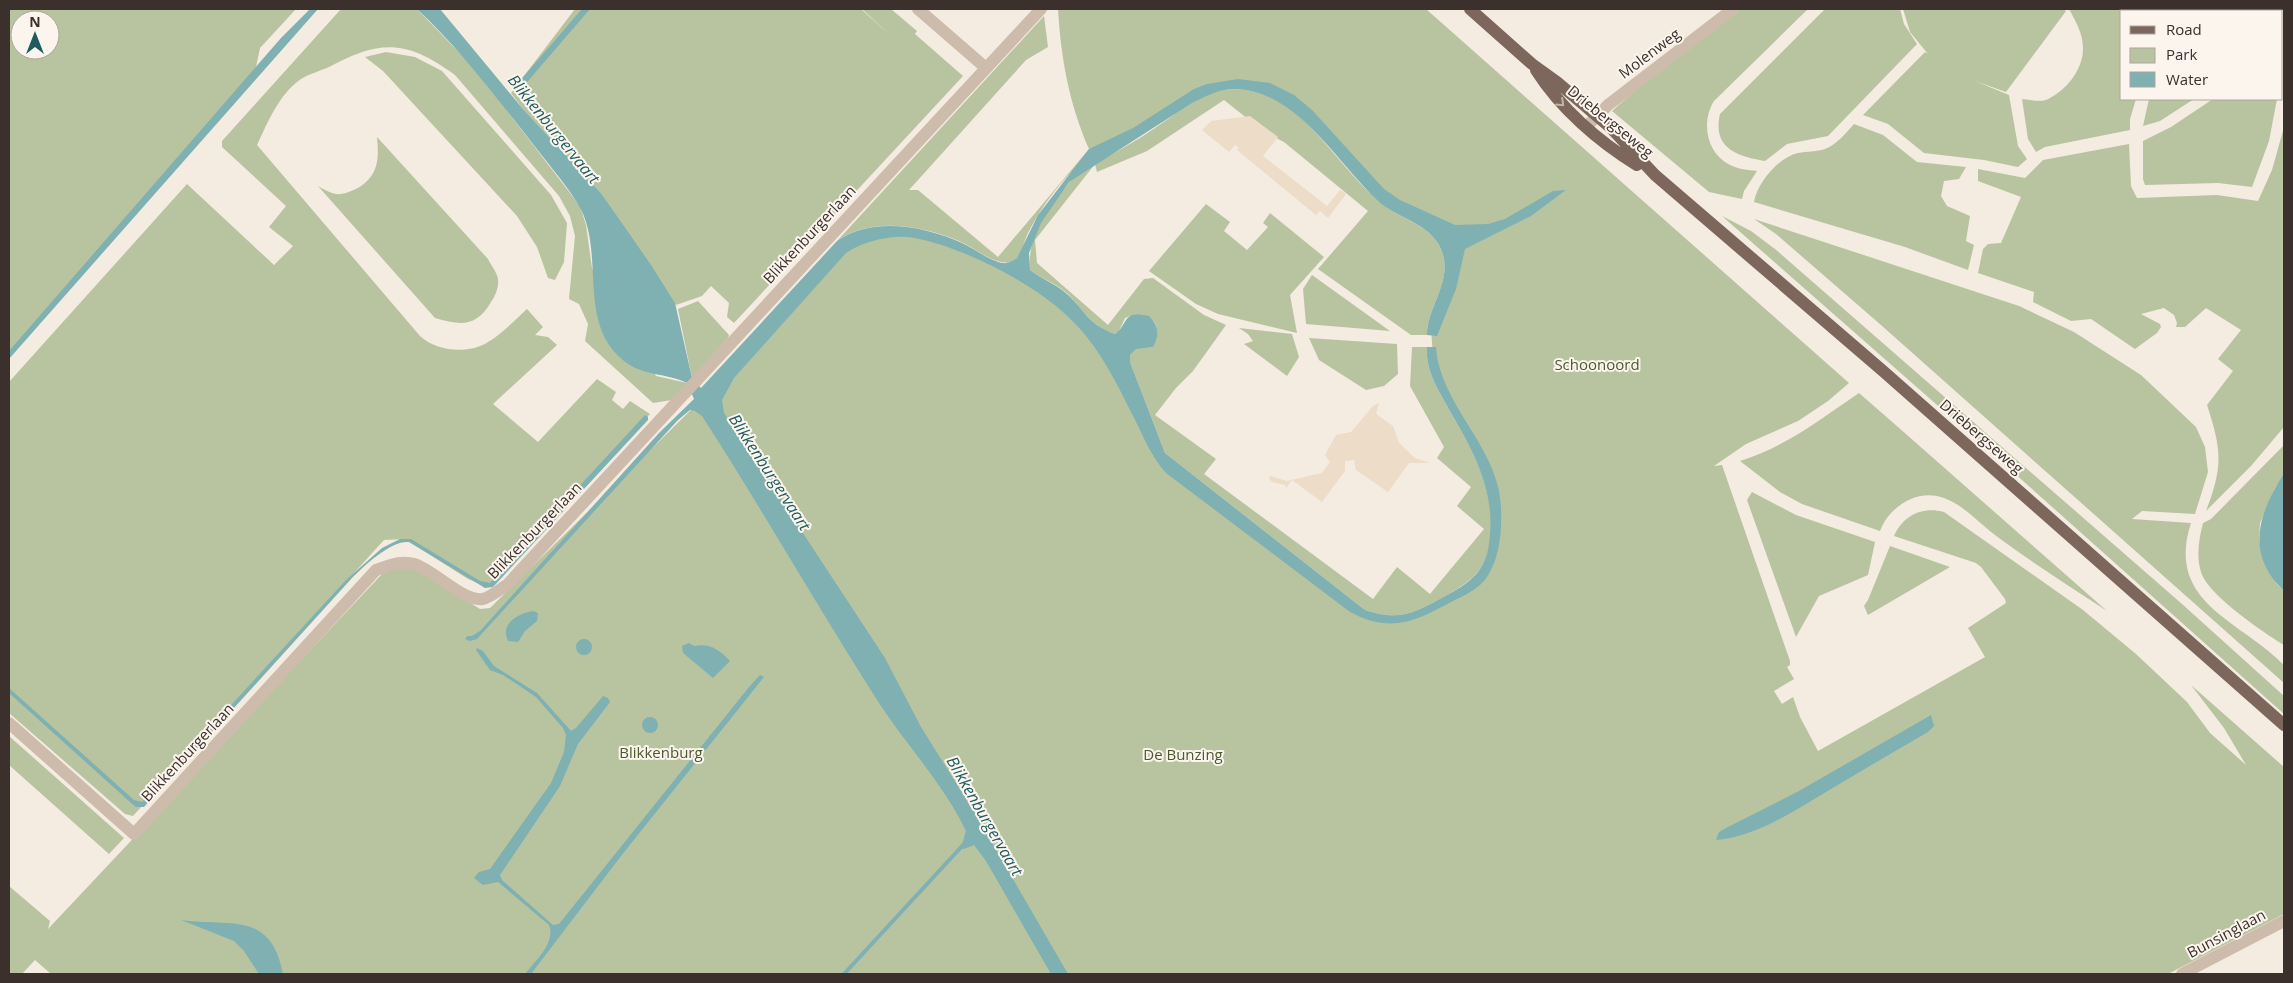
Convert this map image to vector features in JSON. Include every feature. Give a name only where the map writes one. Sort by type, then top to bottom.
[{"type":"main road","name":"Driebergseweg","points":[[1470,9],[1532,64],[1597,116],[1655,176],[1876,364],[2284,725]]},
{"type":"main road","name":"Driebergseweg","points":[[1532,64],[1551,93],[1587,126],[1627,158],[1655,176]]},
{"type":"street","points":[[918,9],[986,68]]},
{"type":"street","name":"Blikkenburgerlaan","points":[[9,723],[134,834],[376,570],[398,563],[414,564],[472,597],[483,599],[495,593],[507,584],[683,396],[734,338],[1041,9]]},
{"type":"street","name":"Molenweg","points":[[1587,126],[1597,116],[1733,9]]},
{"type":"street","name":"Bunsinglaan","points":[[2182,974],[2284,921]]},
{"type":"green space","points":[[9,9],[296,9],[260,48],[256,67],[192,148],[9,355]]},
{"type":"green space","points":[[341,9],[417,9],[474,68],[580,206],[586,225],[592,268],[656,376],[687,383],[672,400],[653,403],[585,341],[588,324],[579,304],[569,299],[575,236],[570,216],[559,196],[455,75],[422,55],[394,47],[379,48],[347,58],[301,79],[293,85],[280,100],[257,145],[420,336],[443,348],[452,350],[471,349],[493,339],[527,309],[543,327],[535,335],[548,337],[557,345],[493,404],[538,442],[597,379],[616,392],[612,400],[623,409],[630,401],[650,414],[489,587],[468,579],[405,539],[384,540],[133,816],[125,814],[9,713],[9,382],[187,184],[274,265],[293,246],[269,227],[286,206],[222,147],[222,141]]},
{"type":"green space","points":[[575,9],[861,9],[891,36],[862,9],[891,9],[917,31],[915,34],[963,76],[734,323],[727,317],[729,303],[711,286],[702,296],[676,305],[601,193],[522,108],[511,93]]},
{"type":"green space","points":[[1058,9],[1426,9],[1849,383],[1828,401],[1798,421],[1746,444],[1714,466],[1722,465],[1790,661],[1790,665],[1787,667],[1794,679],[1774,691],[1782,704],[1793,697],[1800,717],[1818,751],[1985,657],[1968,628],[2006,603],[1981,567],[1976,563],[1894,536],[1908,518],[1921,511],[1936,510],[1944,512],[2083,610],[2136,654],[2187,702],[2210,733],[2246,765],[2224,728],[2191,685],[2284,767],[2284,914],[2168,974],[51,974],[35,960],[22,974],[9,974],[9,886],[50,921],[48,929],[398,557],[480,609],[490,608],[700,401],[845,241],[862,236],[895,233],[920,235],[1017,271],[1096,334],[1113,351],[1157,452],[1171,471],[1357,610],[1385,621],[1405,619],[1437,606],[1475,585],[1491,561],[1496,522],[1491,487],[1434,371],[1431,328],[1442,302],[1452,262],[1447,229],[1385,196],[1294,104],[1249,84],[1199,92],[1096,155],[1093,148],[1090,149],[1096,163],[1141,137],[1191,103],[1221,90],[1253,91],[1279,101],[1311,128],[1368,192],[1389,209],[1425,230],[1439,245],[1445,265],[1444,276],[1428,325],[1427,335],[1411,335],[1318,269],[1368,211],[1284,142],[1263,131],[1224,100],[1147,151],[1097,172],[1095,164],[1035,240],[1037,263],[1108,325],[1144,279],[1153,278],[1204,315],[1226,325],[1193,371],[1176,388],[1155,415],[1216,459],[1204,474],[1373,599],[1397,567],[1430,594],[1484,529],[1457,506],[1471,487],[1437,458],[1444,447],[1410,386],[1412,347],[1427,347],[1428,365],[1434,382],[1467,442],[1480,471],[1489,501],[1491,534],[1487,556],[1472,578],[1447,595],[1408,613],[1389,615],[1365,610],[1165,453],[1130,362],[1130,355],[1136,348],[1153,347],[1157,331],[1156,325],[1152,320],[1147,316],[1141,315],[1125,318],[1119,331],[1115,334],[1094,322],[1065,291],[1030,270],[1030,254],[1040,224],[1085,160],[1068,175],[1047,202],[1029,231],[1019,256],[1013,261],[1001,262],[994,260],[946,236],[915,228],[898,226],[866,228],[851,233],[837,241],[1044,16],[1048,47],[1026,60],[909,190],[918,190],[998,257],[1089,149],[1076,115],[1067,80],[1061,46]]},
{"type":"green space","points":[[1737,9],[1808,9],[1714,101],[1710,109],[1707,127],[1708,136],[1716,153],[1730,165],[1757,171],[1744,191],[1742,199],[1709,192],[1612,111],[1645,82]]},
{"type":"green space","points":[[1825,9],[1900,9],[1904,24],[1917,44],[1828,136],[1787,144],[1765,161],[1745,156],[1729,149],[1720,135],[1720,114]]},
{"type":"green space","points":[[1903,9],[2063,9],[2066,11],[2006,92],[1975,81],[2009,95],[2018,146],[2027,159],[2018,167],[1984,160],[1924,153],[1888,124],[1863,115],[1925,52],[1928,54],[1910,32]]},
{"type":"green space","points":[[2069,9],[2129,10],[2120,10],[2120,100],[2136,100],[2130,119],[2130,130],[2045,147],[2036,152],[2028,139],[2022,99],[2046,100],[2060,92],[2072,79],[2082,57],[2083,43],[2079,28]]},
{"type":"green space","points":[[2146,9],[2273,9],[2273,10]]},
{"type":"green space","points":[[386,52],[415,57],[442,71],[551,195],[567,223],[564,262],[555,280],[548,278],[537,247],[517,216],[383,71],[365,57]]},
{"type":"green space","points":[[2149,100],[2192,100],[2160,121],[2143,126]]},
{"type":"green space","points":[[2212,100],[2277,100],[2269,141],[2252,187],[2218,183],[2145,185],[2143,179],[2143,141],[2171,127]]},
{"type":"green space","points":[[1854,124],[1883,135],[1917,162],[1966,167],[1959,179],[1944,181],[1941,196],[1947,206],[1970,216],[1966,241],[1974,245],[1968,270],[1905,247],[1754,202],[1759,187],[1777,165],[1791,155],[1819,151],[1829,147],[1841,138]]},
{"type":"green space","points":[[2284,127],[2284,427],[2251,466],[2206,511],[2218,470],[2216,435],[2207,405],[2233,371],[2218,359],[2241,330],[2206,308],[2185,327],[2176,327],[2177,323],[2174,315],[2164,308],[2141,314],[2160,324],[2161,327],[2157,333],[2135,349],[2091,319],[2071,321],[2033,302],[2034,292],[1978,273],[1983,249],[1988,244],[2001,243],[2021,197],[1978,181],[1978,169],[2025,178],[2043,160],[2129,144],[2131,186],[2137,198],[2217,195],[2258,201],[2272,170]]},
{"type":"green space","points":[[377,137],[488,259],[496,272],[498,283],[495,295],[485,310],[473,320],[460,323],[435,318],[318,186],[329,192],[339,194],[358,188],[365,183],[374,172],[376,166],[378,152]]},
{"type":"green space","points":[[1206,204],[1230,222],[1224,231],[1247,250],[1268,227],[1263,223],[1270,213],[1324,257],[1290,295],[1297,333],[1218,314],[1196,304],[1149,271]]},
{"type":"green space","points":[[1722,216],[1751,231],[1775,249],[2182,604],[2284,696],[2284,714],[1994,455]]},
{"type":"green space","points":[[1754,219],[2019,306],[2074,332],[2141,375],[2196,427],[2205,447],[2208,472],[2195,514],[2142,511],[2132,519],[2191,523],[2186,550],[2188,573],[2197,591],[2211,607],[2284,665],[2284,683],[1881,325],[1776,234]]},
{"type":"green space","points":[[1312,275],[1390,331],[1306,324],[1303,289]]},
{"type":"green space","points":[[698,301],[729,335],[692,378],[678,309]]},
{"type":"green space","points":[[1239,328],[1292,334],[1299,357],[1287,376],[1244,344],[1253,341],[1248,334]]},
{"type":"green space","points":[[1309,338],[1397,344],[1398,374],[1384,386],[1366,390],[1319,360]]},
{"type":"green space","points":[[1859,393],[2107,611],[2026,557],[1962,508],[1946,499],[1928,495],[1911,499],[1895,509],[1880,531],[1802,504],[1780,492],[1740,461],[1787,440]]},
{"type":"green space","points":[[2284,445],[2284,473],[2274,490],[2260,523],[2259,539],[2262,555],[2277,584],[2284,591],[2284,645],[2237,612],[2214,591],[2201,572],[2198,554],[2203,523],[2211,519]]},
{"type":"green space","points":[[1752,492],[1796,515],[1875,542],[1868,575],[1819,596],[1796,637],[1747,500]]},
{"type":"green space","points":[[1890,546],[1950,567],[1868,615],[1864,606]]},
{"type":"green space","points":[[9,736],[124,838],[109,854],[9,765]]},
{"type":"shaded area","points":[[1250,116],[1278,137],[1263,156],[1327,206],[1340,190],[1346,194],[1328,218],[1320,211],[1316,215],[1237,150],[1239,148],[1235,145],[1229,152],[1202,130],[1211,121]]},
{"type":"shaded area","points":[[1379,403],[1376,414],[1393,426],[1399,443],[1415,458],[1430,463],[1409,463],[1388,492],[1356,470],[1354,460],[1345,461],[1345,471],[1322,502],[1292,480],[1286,488],[1285,485],[1272,482],[1269,478],[1270,476],[1287,481],[1322,473],[1330,462],[1325,455],[1336,435],[1351,432],[1373,406]]},
{"type":"water","points":[[310,9],[318,9],[9,359],[9,351],[281,38]]},
{"type":"water","points":[[417,9],[440,9],[522,108],[601,193],[675,303],[692,378],[701,388],[837,241],[851,233],[866,228],[899,226],[932,232],[962,243],[988,258],[999,262],[1011,262],[1017,258],[1038,215],[1089,149],[1133,128],[1194,89],[1207,84],[1238,79],[1270,83],[1294,95],[1312,110],[1384,189],[1400,200],[1455,225],[1488,224],[1505,219],[1553,191],[1566,190],[1531,216],[1465,249],[1456,289],[1437,336],[1427,335],[1428,325],[1444,276],[1445,265],[1439,245],[1432,236],[1415,223],[1386,208],[1378,201],[1295,113],[1275,100],[1254,92],[1231,89],[1216,92],[1192,103],[1069,182],[1041,223],[1029,253],[1030,270],[1063,290],[1092,321],[1105,330],[1115,334],[1130,316],[1140,314],[1149,316],[1157,327],[1155,343],[1153,347],[1136,349],[1130,355],[1130,362],[1165,453],[1365,610],[1378,613],[1399,615],[1408,613],[1426,606],[1457,589],[1478,572],[1489,546],[1489,501],[1480,471],[1467,442],[1434,382],[1428,365],[1427,347],[1436,347],[1440,368],[1448,388],[1491,465],[1498,485],[1501,507],[1500,534],[1495,561],[1487,577],[1472,591],[1415,619],[1391,623],[1378,622],[1365,619],[1350,612],[1166,473],[1151,452],[1117,384],[1093,345],[1071,319],[1031,288],[984,262],[937,244],[915,238],[888,238],[861,245],[846,253],[734,378],[722,400],[724,413],[885,658],[921,727],[973,810],[1068,974],[1051,974],[986,861],[974,845],[964,849],[961,848],[966,831],[957,813],[877,700],[702,416],[695,411],[690,410],[678,420],[477,639],[470,641],[465,639],[467,636],[472,636],[480,631],[659,433],[694,399],[687,383],[631,366],[609,345],[600,327],[596,307],[591,243],[586,223],[578,204],[474,70]]},
{"type":"water","points":[[582,9],[590,9],[522,88],[517,84]]},
{"type":"water","points":[[645,415],[648,417],[648,420],[493,587],[485,588],[409,542],[394,545],[378,555],[352,578],[144,807],[136,807],[130,802],[9,693],[9,688],[134,800],[142,802],[346,580],[382,548],[400,539],[411,539],[480,581],[490,583]]},
{"type":"water","points":[[2284,473],[2284,591],[2271,577],[2264,562],[2260,548],[2260,533],[2262,518],[2268,503]]},
{"type":"water","points":[[533,611],[538,613],[537,621],[525,631],[518,642],[508,641],[506,629],[512,620],[522,614]]},
{"type":"water","points":[[581,639],[587,639],[592,644],[590,653],[581,655],[576,650],[576,644]]},
{"type":"water","points":[[689,643],[694,646],[704,645],[714,648],[730,661],[713,678],[683,653],[682,646]]},
{"type":"water","points":[[477,648],[483,651],[494,666],[537,693],[571,731],[576,728],[603,696],[608,698],[610,702],[578,744],[560,786],[500,875],[502,880],[553,925],[559,924],[749,687],[760,675],[764,677],[621,856],[531,974],[525,974],[547,945],[550,938],[549,925],[498,882],[483,885],[474,878],[479,872],[490,869],[551,783],[564,752],[566,735],[563,728],[536,697],[503,675],[490,670],[476,650]]},
{"type":"water","points":[[1931,715],[1934,726],[1928,732],[1790,814],[1746,834],[1716,840],[1719,832],[1799,791]]},
{"type":"water","points":[[650,717],[658,725],[650,733],[642,725]]},
{"type":"water","points":[[181,920],[232,923],[258,931],[269,940],[277,954],[283,974],[259,974],[244,951],[234,941]]},
{"type":"waterway","points":[[844,974],[964,844]]},
{"type":"water label","name":"Blikkenburgervaart","points":[[554,129]]},
{"type":"water label","name":"Blikkenburgervaart","points":[[770,472]]},
{"type":"water label","name":"Blikkenburgervaart","points":[[985,816]]},
{"type":"park label","name":"Schoonoord","points":[[1597,364]]},
{"type":"park label","name":"Blikkenburg","points":[[661,752]]},
{"type":"park label","name":"De Bunzing","points":[[1183,754]]}]
